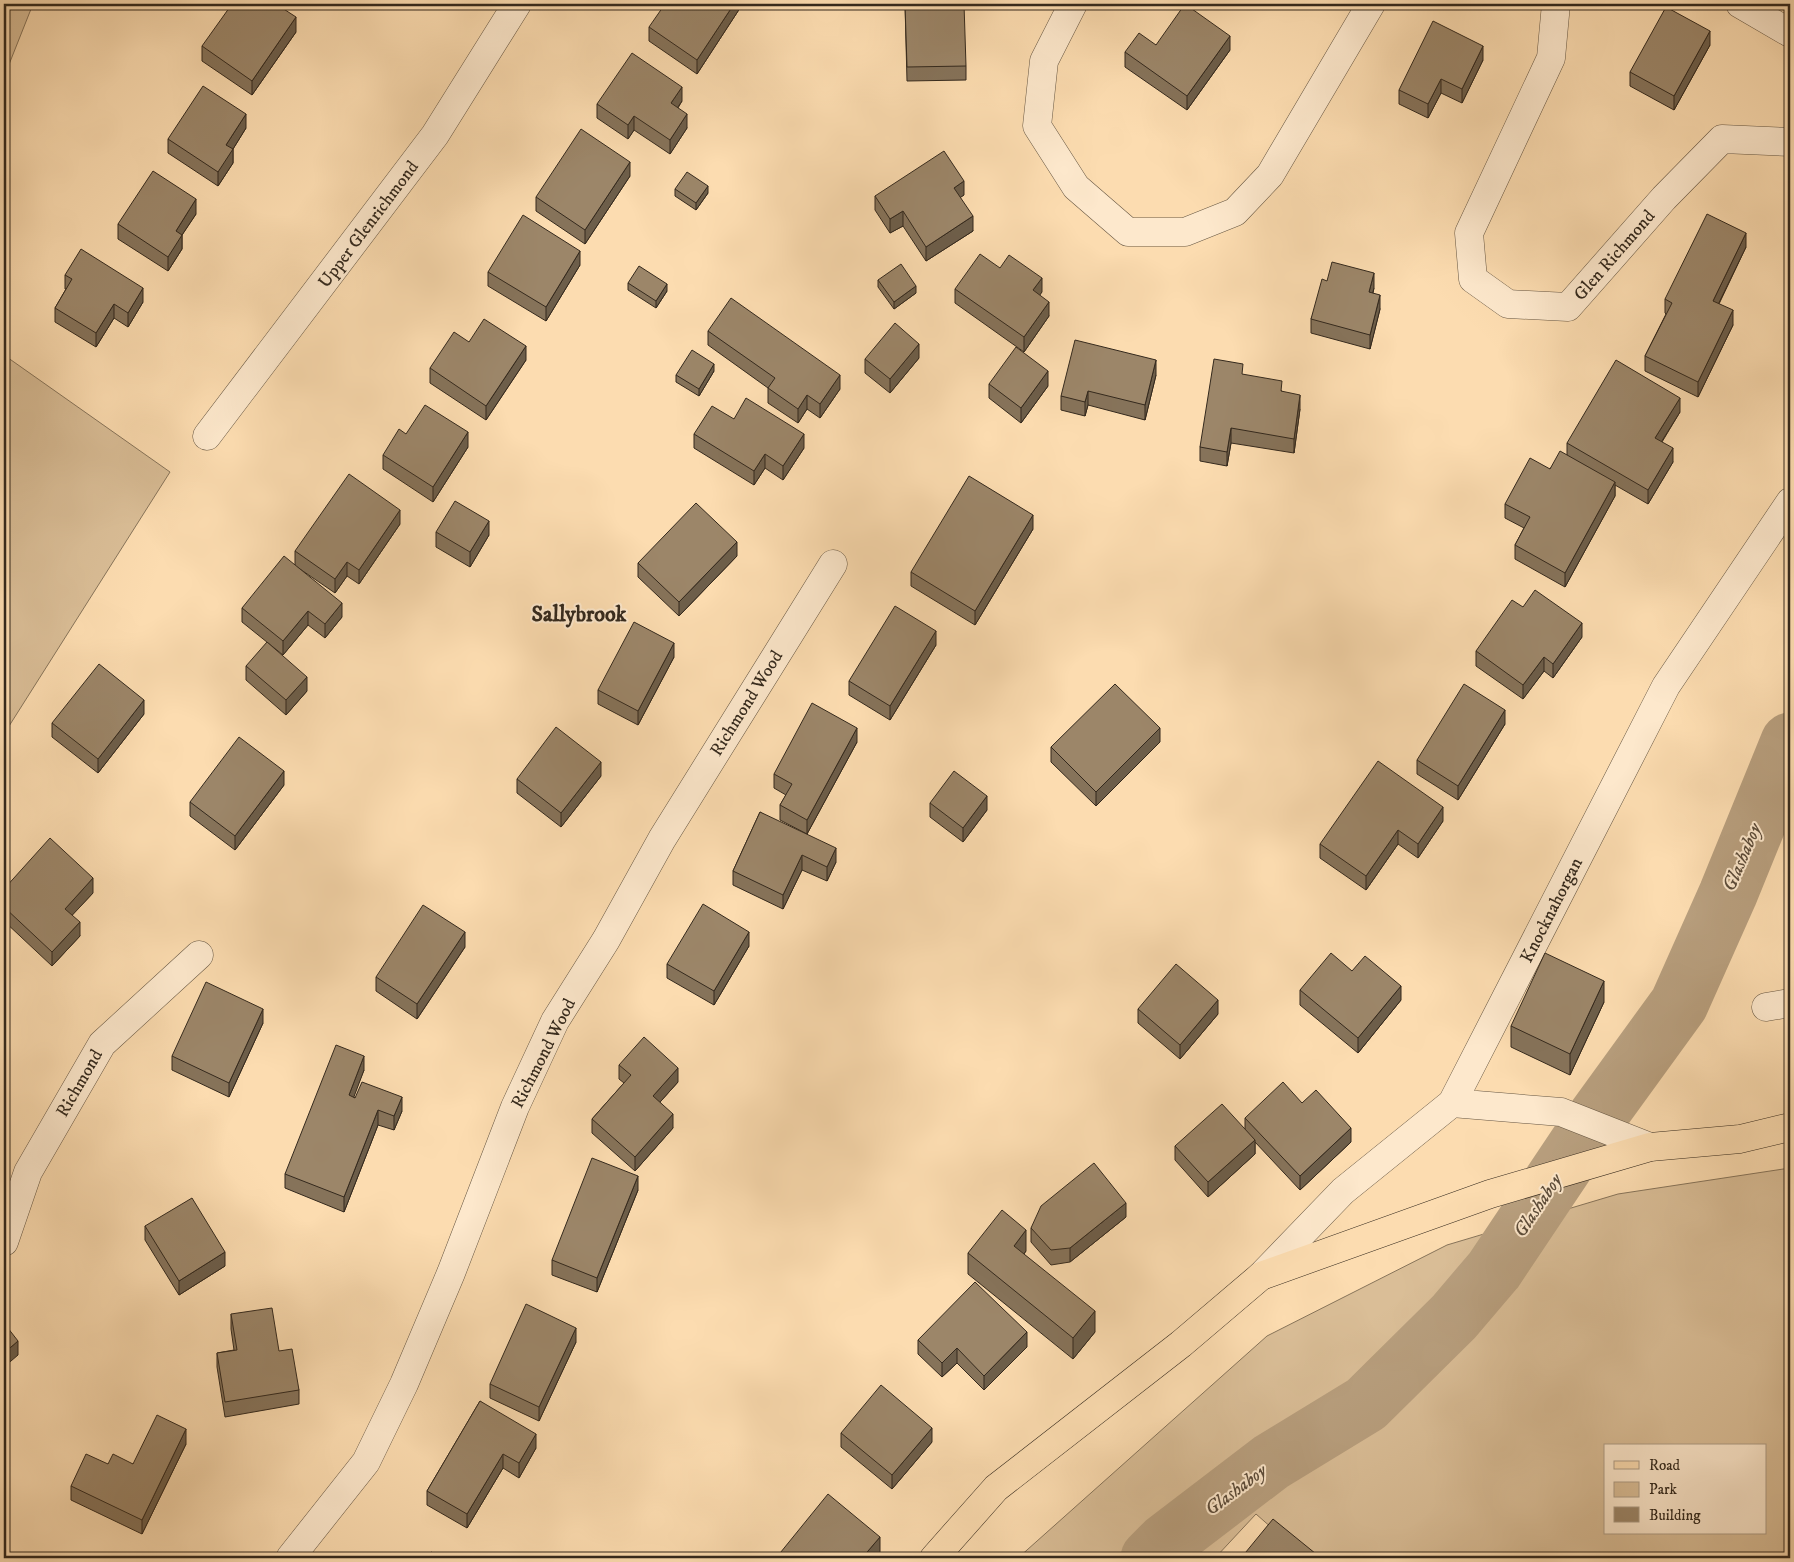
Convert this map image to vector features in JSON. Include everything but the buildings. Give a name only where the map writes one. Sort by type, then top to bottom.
[{"type":"main road","points":[[934,1558],[996,1488],[1181,1344],[1261,1276],[1490,1194],[1650,1147],[1740,1139],[1790,1128]]},
{"type":"street","name":"Upper Glenrichmond","points":[[207,436],[435,135],[517,4]]},
{"type":"street","points":[[1072,4],[1044,61],[1037,126],[1076,187],[1128,232],[1185,232],[1235,212],[1270,176],[1371,4]]},
{"type":"street","name":"Glen Richmond","points":[[1556,4],[1551,58],[1469,233],[1473,279],[1508,304],[1568,307],[1664,198],[1722,139],[1790,142]]},
{"type":"street","points":[[1740,4],[1790,34]]},
{"type":"street","name":"Knocknahorgan","points":[[1261,1276],[1343,1191],[1452,1103],[1666,686],[1790,502]]},
{"type":"street","name":"Richmond Wood","points":[[290,1558],[366,1462],[408,1375],[451,1273],[514,1107],[555,1021],[606,940],[662,839],[833,564]]},
{"type":"street","name":"Richmond","points":[[4,1242],[28,1172],[102,1044],[199,955]]},
{"type":"street","points":[[1452,1103],[1560,1112],[1650,1147]]},
{"type":"green space","points":[[4,4],[33,4],[4,77]]},
{"type":"green space","points":[[4,355],[170,472],[4,734]]},
{"type":"green space","points":[[1790,1168],[1790,1558],[1306,1558],[1256,1514],[1215,1558],[1018,1558],[1267,1336],[1447,1245],[1618,1194]]},
{"type":"waterway","name":"Glashaboy","points":[[1150,1558],[1165,1543],[1271,1462],[1366,1404],[1454,1317],[1494,1270],[1589,1128],[1679,1004],[1728,894],[1790,742]]},
{"type":"district","name":"Sallybrook","points":[[579,613]]}]
